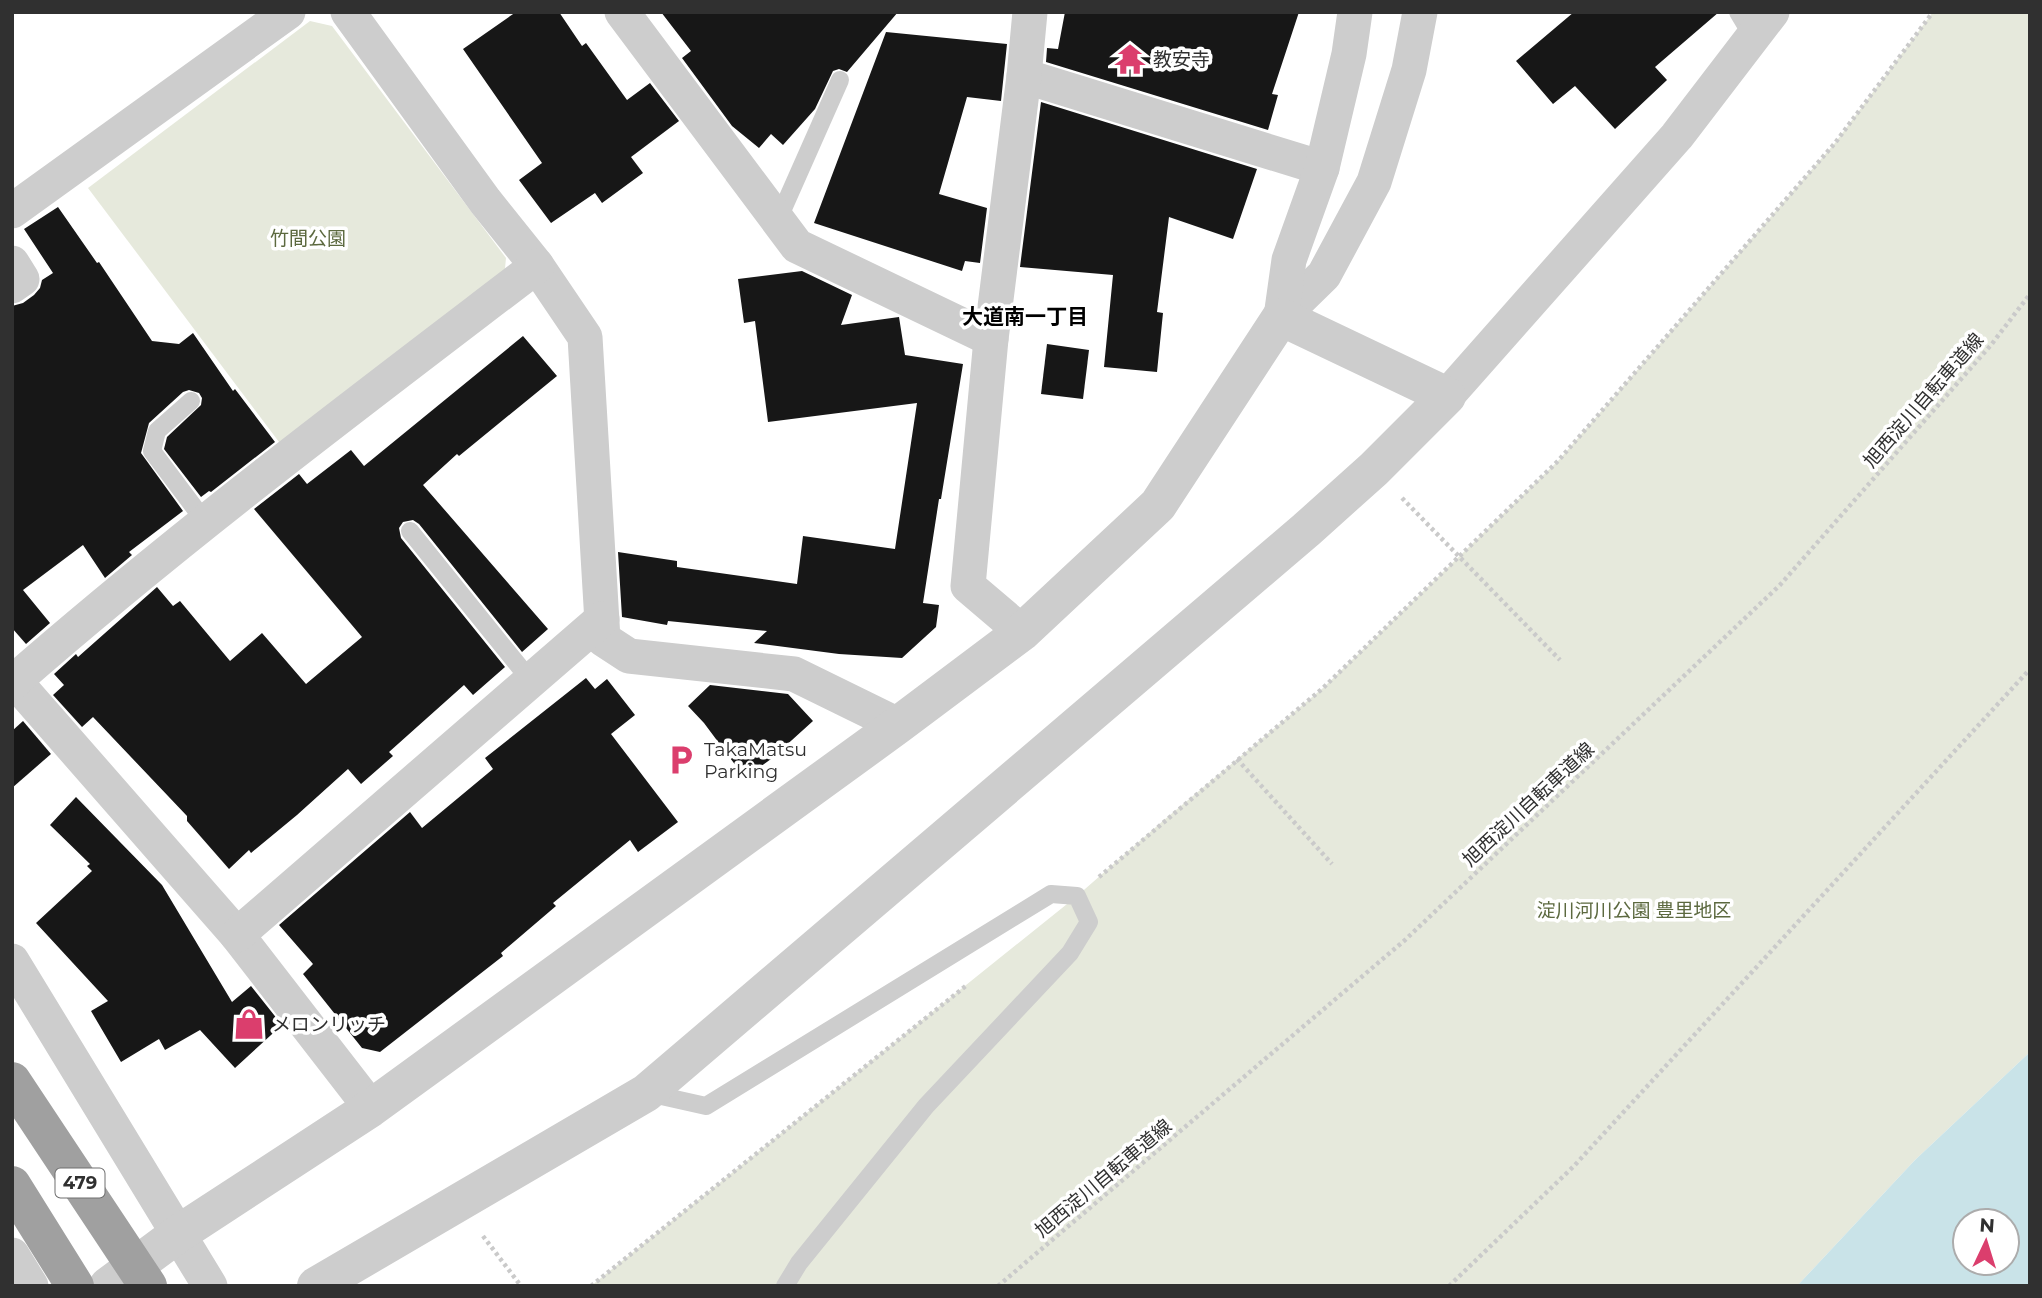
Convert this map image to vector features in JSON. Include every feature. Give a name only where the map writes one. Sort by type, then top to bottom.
[{"type":"highway","name":"479","points":[[12,1081],[148,1286]]},
{"type":"highway","points":[[12,1185],[75,1286]]},
{"type":"street","points":[[12,211],[288,12]]},
{"type":"street","points":[[348,12],[485,201],[537,266],[585,337],[603,639],[629,656],[794,674],[898,725]]},
{"type":"street","points":[[622,12],[797,246],[991,339]]},
{"type":"street","points":[[1022,632],[968,586],[991,339],[1030,12]]},
{"type":"street","points":[[1281,317],[1289,260],[1322,168],[1349,54],[1355,12]]},
{"type":"street","points":[[108,1286],[178,1234],[372,1108],[898,725],[1022,632],[1158,505],[1281,317],[1324,275],[1374,182],[1409,70],[1420,12]]},
{"type":"street","points":[[316,1286],[646,1093],[1306,530],[1374,469],[1447,396],[1677,136],[1754,21]]},
{"type":"street","points":[[1024,76],[1322,168]]},
{"type":"street","points":[[12,263],[22,279],[12,286]]},
{"type":"street","points":[[372,1108],[237,935],[13,681],[308,441],[537,266]]},
{"type":"street","points":[[1281,317],[1447,396]]},
{"type":"street","points":[[237,935],[602,619]]},
{"type":"street","points":[[12,961],[210,1286]]},
{"type":"street","points":[[12,1255],[32,1286]]},
{"type":"lane","points":[[778,220],[840,80]]},
{"type":"lane","points":[[191,401],[157,431],[152,451],[206,523]]},
{"type":"lane","points":[[410,531],[531,681]]},
{"type":"lane","points":[[646,1093],[706,1106],[1051,894],[1077,897],[1089,922],[1070,953],[926,1106],[799,1263],[785,1286]]},
{"type":"path","points":[[1077,897],[1323,688],[1558,461],[1835,143],[1933,12]]},
{"type":"path","name":"旭西淀川自転車道線","points":[[998,1286],[1405,940],[1780,585],[1990,345],[2030,294]]},
{"type":"path","points":[[1374,469],[1560,660]]},
{"type":"path","points":[[1450,1286],[1574,1166],[2030,669]]},
{"type":"path","points":[[1237,759],[1332,864]]},
{"type":"path","points":[[590,1286],[969,983]]},
{"type":"path","points":[[457,1202],[521,1286]]},
{"type":"green space","name":"淀川河川公園 豊里地区","points":[[1933,12],[2030,12],[2030,1052],[1915,1160],[1797,1286],[591,1286],[1077,896],[1323,688],[1558,461],[1835,143]]},
{"type":"green space","name":"竹間公園","points":[[310,21],[332,26],[506,258],[504,279],[282,446],[88,188]]},
{"type":"water","points":[[2030,1052],[2030,1286],[1797,1286],[1915,1160]]},
{"type":"building","points":[[516,12],[559,12],[582,46],[586,43],[627,100],[650,83],[679,121],[631,157],[643,173],[602,203],[595,193],[551,223],[519,180],[542,163],[463,49]]},
{"type":"building","points":[[661,12],[898,12],[847,72],[839,69],[833,71],[815,109],[783,145],[771,134],[759,148],[732,126],[682,58],[691,51]]},
{"type":"building","points":[[1065,12],[1299,12],[1272,94],[1278,95],[1268,130],[1046,62],[1047,48],[1058,49]]},
{"type":"building","points":[[1574,12],[1719,12],[1655,67],[1667,80],[1615,129],[1575,86],[1553,104],[1516,61]]},
{"type":"building","points":[[886,32],[1007,44],[1001,101],[967,97],[939,194],[987,208],[980,263],[965,261],[962,271],[814,223]]},
{"type":"building","points":[[1041,102],[1257,169],[1233,239],[1169,217],[1157,312],[1163,313],[1157,372],[1104,367],[1113,275],[1020,267]]},
{"type":"building","points":[[58,207],[152,341],[179,344],[193,333],[233,391],[235,389],[275,442],[201,497],[164,449],[167,437],[201,405],[202,398],[199,393],[189,390],[183,392],[149,423],[141,453],[183,511],[129,552],[132,555],[105,578],[83,545],[23,590],[50,623],[26,644],[12,628],[12,306],[23,303],[34,295],[42,280],[53,273],[24,229]]},
{"type":"building","points":[[802,271],[852,295],[841,325],[899,317],[905,355],[963,364],[923,603],[939,605],[936,627],[902,658],[839,654],[754,643],[767,631],[668,621],[667,625],[622,617],[618,552],[677,561],[677,567],[797,584],[803,536],[895,549],[917,403],[768,422],[755,321],[744,323],[738,279]]},
{"type":"building","points":[[523,336],[557,376],[459,456],[457,454],[423,485],[548,629],[522,652],[419,524],[413,520],[403,522],[399,528],[401,538],[505,667],[473,695],[464,685],[389,752],[393,756],[361,784],[348,769],[297,815],[251,853],[249,850],[229,869],[187,821],[187,816],[93,717],[82,727],[53,695],[64,685],[54,674],[76,654],[78,657],[157,587],[173,606],[180,601],[230,661],[262,633],[306,684],[362,637],[254,509],[299,474],[307,484],[351,450],[364,466]]},
{"type":"building","points":[[1047,344],[1089,350],[1083,399],[1041,394]]},
{"type":"building","points":[[586,678],[595,689],[607,679],[635,715],[611,734],[678,822],[638,852],[630,840],[553,903],[556,906],[501,953],[503,956],[380,1052],[362,1048],[303,974],[313,964],[279,925],[410,812],[422,828],[493,769],[485,758]]},
{"type":"building","points":[[710,685],[788,694],[813,721],[771,759],[745,778],[688,706]]},
{"type":"building","points":[[23,721],[51,754],[12,788],[12,731]]},
{"type":"building","points":[[76,797],[162,885],[232,1002],[251,986],[282,1025],[235,1068],[200,1030],[165,1050],[159,1039],[121,1062],[91,1011],[108,1001],[36,923],[92,871],[87,866],[90,864],[50,825]]},
{"type":"place","name":"教安寺","points":[[1130,59]]},
{"type":"place","name":"TakaMatsu Parking","points":[[681,760]]},
{"type":"place","name":"メロンリッチ","points":[[249,1024]]},
{"type":"district","name":"大道南一丁目","points":[[1025,317]]}]
